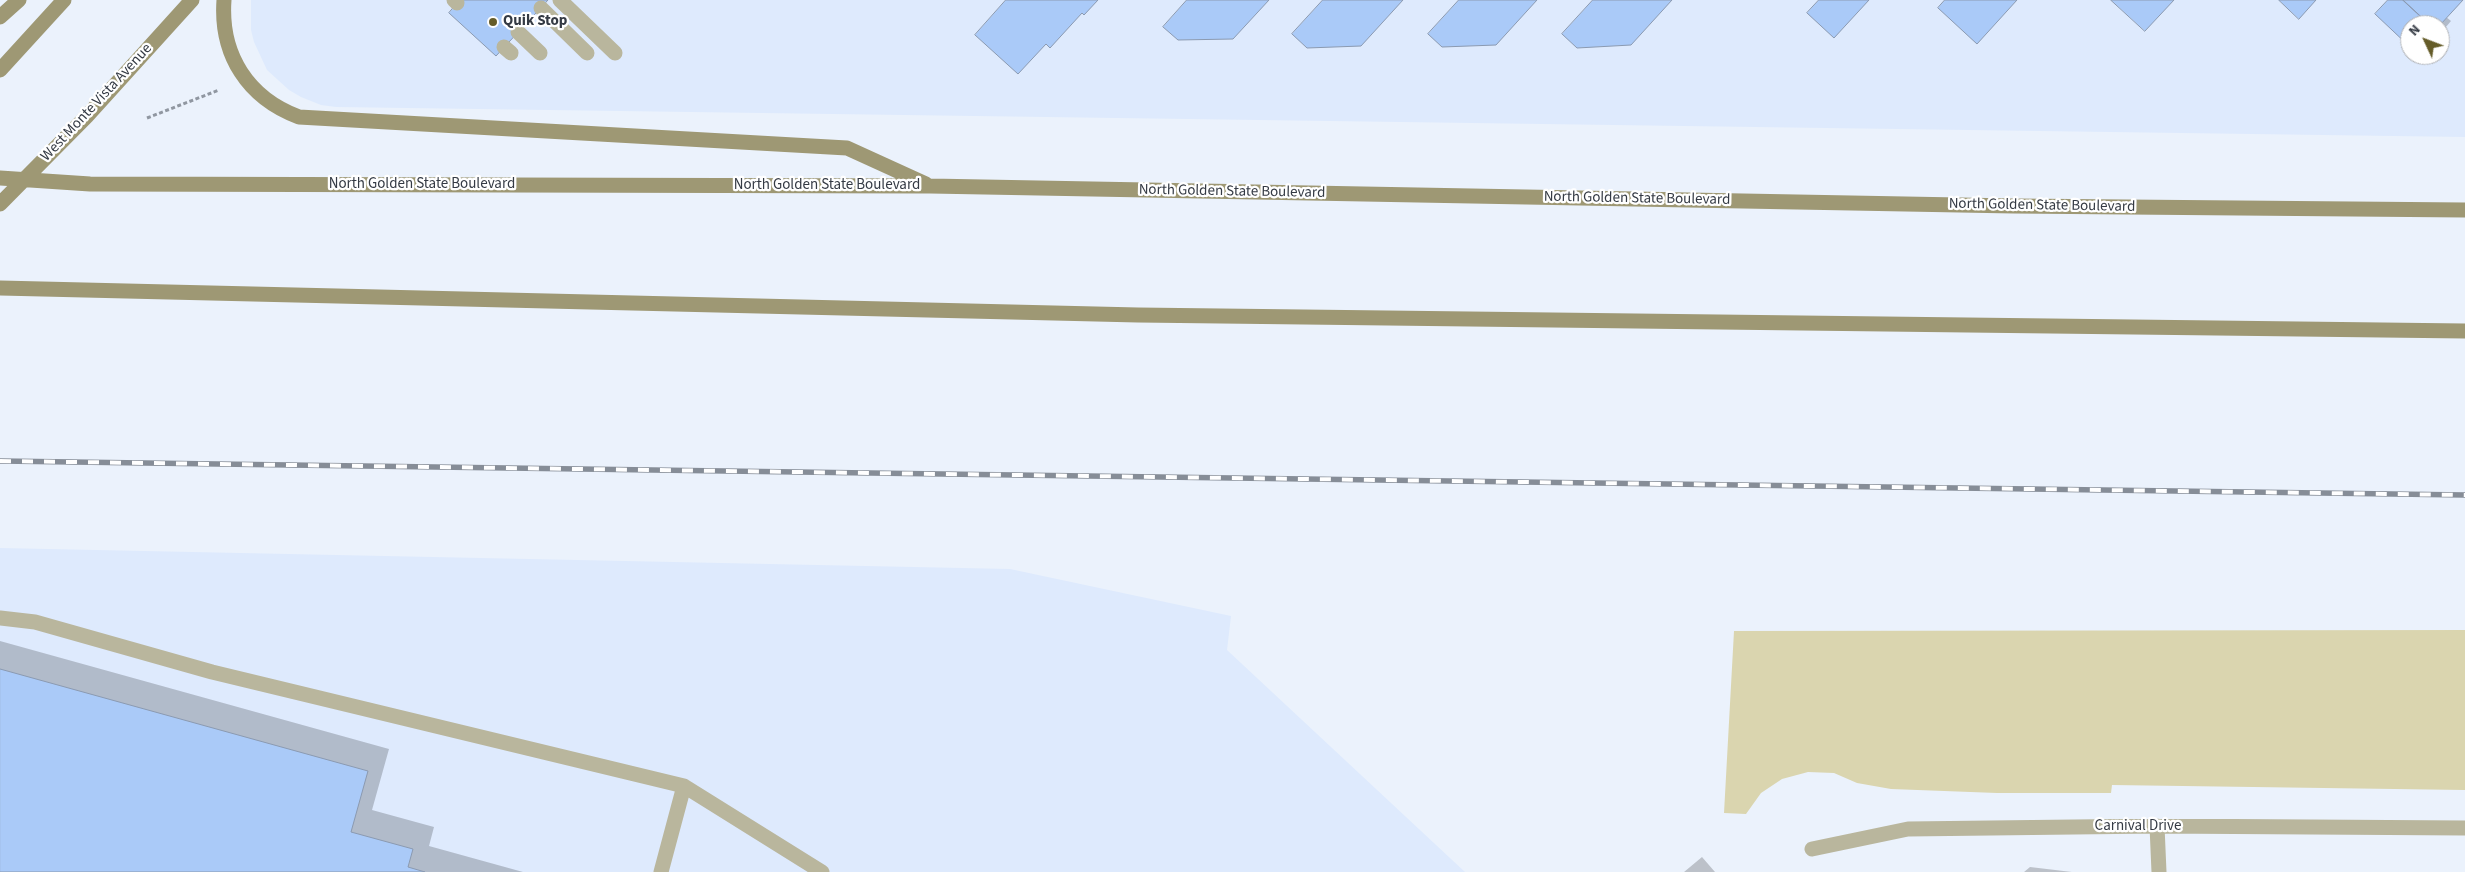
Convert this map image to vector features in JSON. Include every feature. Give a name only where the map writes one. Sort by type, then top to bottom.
[{"type":"main road","points":[[0,17],[19,0]]},
{"type":"main road","points":[[0,70],[64,0]]},
{"type":"main road","name":"West Monte Vista Avenue","points":[[0,204],[87,116],[192,0]]},
{"type":"main road","points":[[224,0],[226,37],[243,76],[266,100],[299,117],[847,148],[930,186]]},
{"type":"main road","name":"North Golden State Boulevard","points":[[0,178],[90,184],[930,186],[2014,206],[2465,210]]},
{"type":"main road","points":[[0,288],[1138,315],[2465,331]]},
{"type":"street","points":[[560,0],[616,53]]},
{"type":"street","points":[[541,8],[587,53]]},
{"type":"street","points":[[518,32],[540,53]]},
{"type":"street","points":[[0,618],[35,622],[212,672],[684,786],[822,872]]},
{"type":"street","points":[[661,872],[684,786]]},
{"type":"street","points":[[2157,826],[2158,872]]},
{"type":"street","name":"Carnival Drive","points":[[1812,849],[1908,829],[2157,826],[2465,828]]},
{"type":"path","points":[[147,118],[227,87]]},
{"type":"shaded area","points":[[251,0],[2465,0],[2465,137],[336,107],[321,105],[289,90],[267,70],[254,42],[251,30]]},
{"type":"shaded area","points":[[0,548],[1010,569],[1231,616],[1227,650],[1465,872],[0,872]]},
{"type":"shaded area","points":[[2465,630],[2465,790],[2112,785],[2111,793],[1997,793],[1891,789],[1857,783],[1834,773],[1808,772],[1782,779],[1761,793],[1746,814],[1724,813],[1734,631]]},
{"type":"building","name":"Quik Stop","points":[[460,0],[548,0],[496,56],[449,13]]},
{"type":"building","points":[[1006,0],[1098,0],[1084,15],[1082,13],[1050,48],[1046,44],[1018,74],[975,35]]},
{"type":"building","points":[[1187,0],[1269,0],[1233,39],[1178,40],[1163,27]]},
{"type":"building","points":[[1323,0],[1403,0],[1361,46],[1307,48],[1292,34]]},
{"type":"building","points":[[1459,0],[1537,0],[1496,45],[1442,47],[1428,34]]},
{"type":"building","points":[[1593,0],[1672,0],[1631,45],[1577,48],[1562,34]]},
{"type":"building","points":[[1819,0],[1869,0],[1834,38],[1807,13]]},
{"type":"building","points":[[1945,0],[2017,0],[1977,44],[1938,8]]},
{"type":"building","points":[[2111,0],[2174,0],[2145,31]]},
{"type":"building","points":[[2279,0],[2316,0],[2299,19]]},
{"type":"building","points":[[2388,0],[2403,0],[2419,15],[2400,15],[2400,38],[2375,14]]},
{"type":"building","points":[[2403,0],[2463,0],[2449,15],[2419,15]]},
{"type":"building","points":[[0,669],[368,771],[351,832],[413,849],[408,867],[425,872],[0,872]]},
{"type":"railway","points":[[0,461],[2465,495]]},
{"type":"place","name":"Quik Stop","points":[[493,22]]}]
